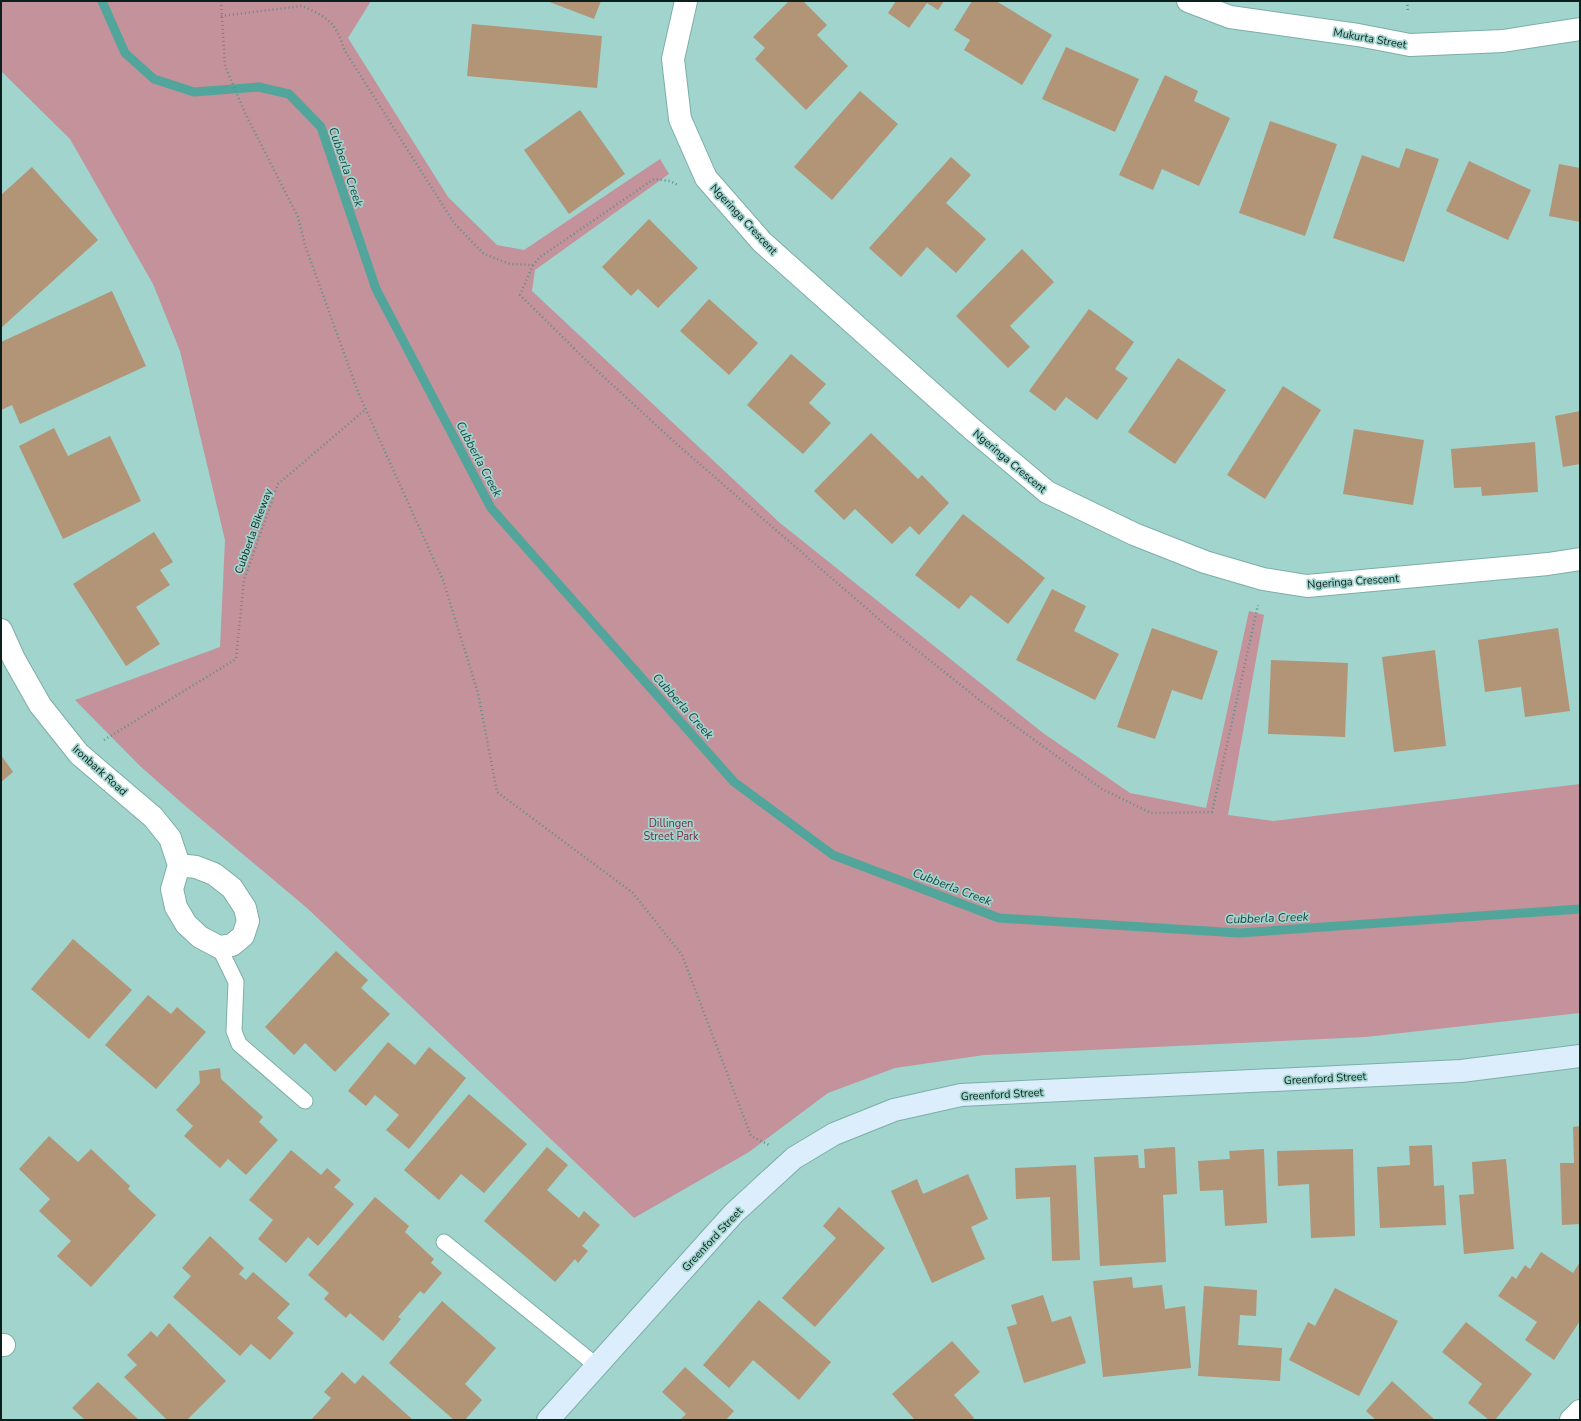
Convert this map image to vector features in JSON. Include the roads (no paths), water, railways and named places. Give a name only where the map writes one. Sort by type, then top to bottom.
[{"type":"street","name":"Ngeringa Crescent","points":[[686,1],[673,59],[680,119],[706,178],[762,242],[972,429],[1047,492],[1134,534],[1205,562],[1263,579],[1307,586],[1548,564],[1580,559]]},
{"type":"street","name":"Mukurta Street","points":[[1188,1],[1230,17],[1358,35],[1410,45],[1503,41],[1580,29]]},
{"type":"street","name":"Ironbark Road","points":[[1,630],[14,658],[40,704],[79,754],[153,817],[170,838],[179,865]]},
{"type":"street","points":[[179,865],[196,867],[214,874],[232,888],[245,908],[248,921],[243,936],[232,945],[219,947],[200,937],[186,924],[176,908],[172,889],[179,865]]},
{"type":"street","name":"Greenford Street","points":[[548,1420],[734,1213],[794,1158],[834,1134],[894,1110],[961,1095],[1461,1071],[1580,1056]]},
{"type":"street","points":[[1571,1420],[1580,1411]]},
{"type":"lane","points":[[219,947],[236,982],[234,1031],[239,1044],[305,1101]]},
{"type":"lane","points":[[444,1242],[597,1366]]},
{"type":"waterway","name":"Cubberla Creek","points":[[102,1],[125,53],[154,79],[194,92],[259,87],[289,94],[321,127],[376,289],[491,508],[734,782],[833,855],[999,918],[1239,933],[1580,909]]},
{"type":"park label","name":"Dillingen Street Park","points":[[671,829]]}]
